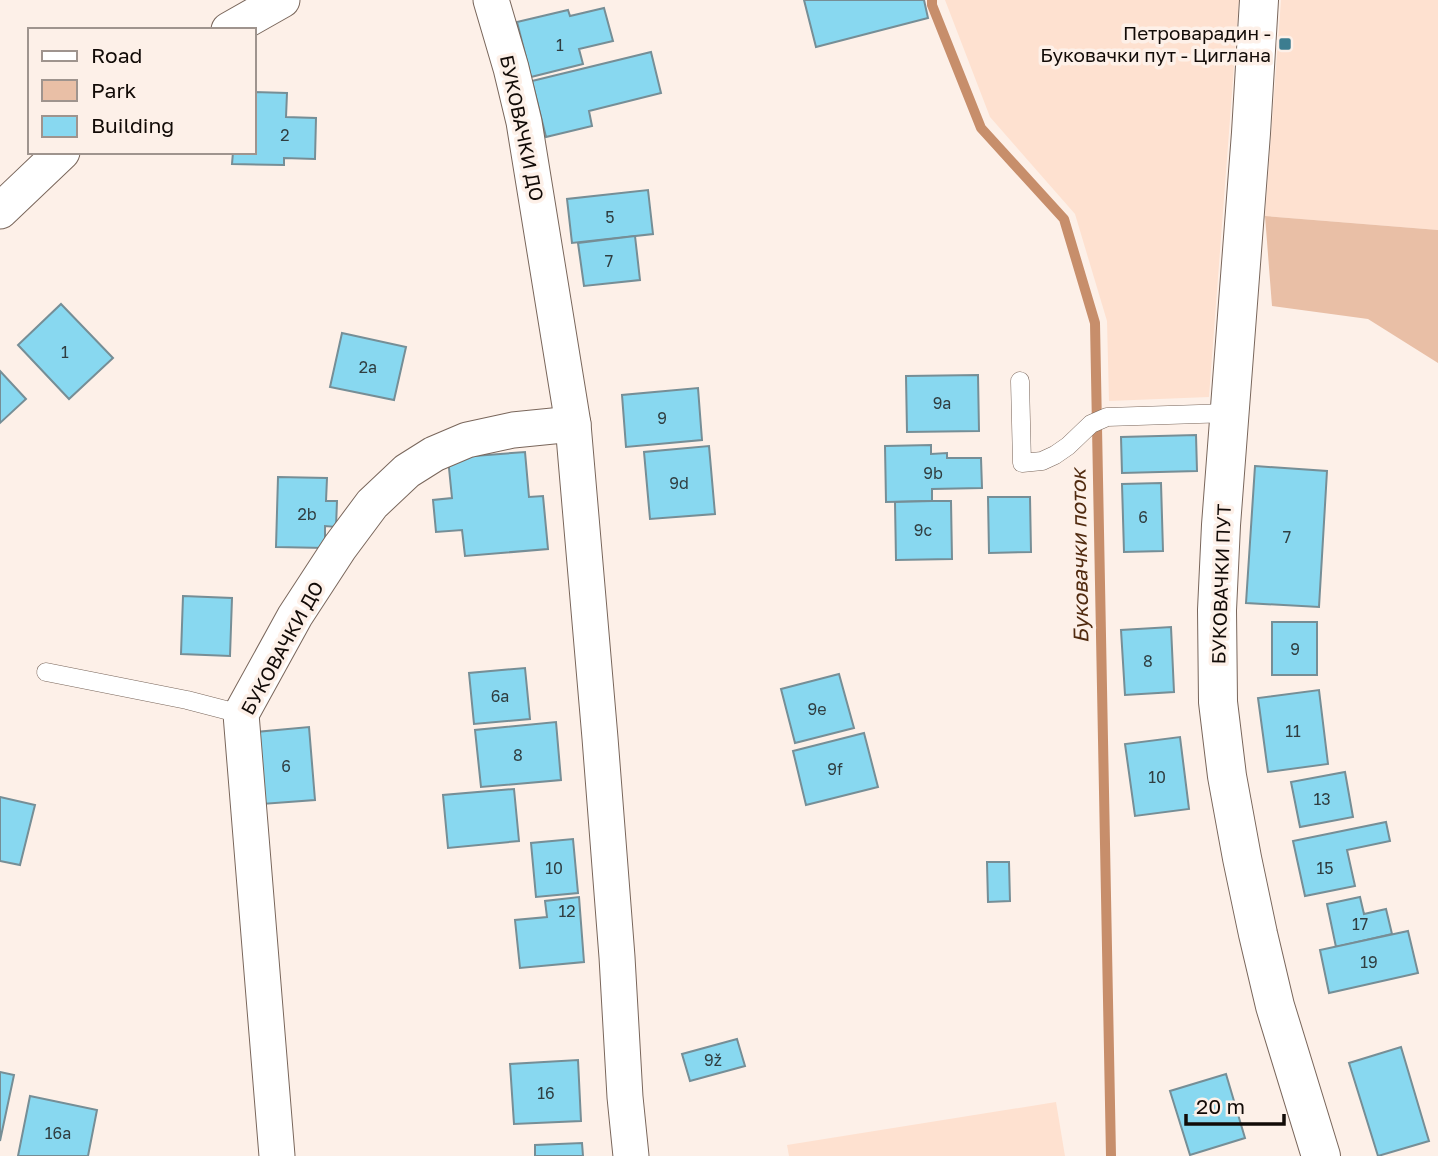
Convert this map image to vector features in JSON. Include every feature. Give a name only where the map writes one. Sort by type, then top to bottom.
[{"type":"street","points":[[233,28],[282,0]]},
{"type":"street","name":"БУКОВАЧКИ ДО","points":[[491,0],[524,122],[573,424],[600,738],[630,1155]]},
{"type":"street","name":"БУКОВАЧКИ ПУТ","points":[[1259,0],[1217,610],[1218,702],[1227,776],[1258,934],[1275,1006],[1321,1156]]},
{"type":"street","points":[[4,213],[60,154]]},
{"type":"street","name":"БУКОВАЧКИ ДО","points":[[277,1156],[241,714],[295,616],[340,547],[372,504],[407,471],[434,454],[467,440],[513,430],[573,424]]},
{"type":"lane","points":[[1020,381],[1022,463],[1042,461],[1055,455],[1099,421],[1230,413]]},
{"type":"lane","points":[[46,671],[241,714]]},
{"type":"shaded area","points":[[945,0],[1239,0],[1209,397],[1109,401],[1107,321],[1075,214],[990,117]]},
{"type":"shaded area","points":[[1281,0],[1438,0],[1438,230],[1265,216]]},
{"type":"shaded area","points":[[1056,1102],[1065,1156],[789,1156],[787,1145]]},
{"type":"green space","points":[[1265,216],[1438,230],[1438,363],[1368,319],[1272,306]]},
{"type":"building","points":[[804,0],[924,0],[928,18],[816,47]]},
{"type":"building","points":[[604,8],[613,41],[579,49],[583,64],[531,77],[517,22],[568,10],[570,16]]},
{"type":"building","points":[[651,52],[661,93],[589,111],[592,126],[546,137],[532,81]]},
{"type":"building","points":[[256,92],[287,93],[286,117],[316,118],[315,159],[284,158],[284,165],[232,164],[233,154],[256,154]]},
{"type":"building","points":[[648,190],[653,234],[572,243],[567,199]]},
{"type":"building","points":[[635,236],[640,280],[584,286],[578,243]]},
{"type":"building","points":[[61,304],[113,358],[69,399],[18,345]]},
{"type":"building","points":[[342,333],[406,347],[394,400],[330,387]]},
{"type":"building","points":[[0,371],[26,399],[0,423]]},
{"type":"building","points":[[978,375],[979,431],[907,432],[906,376]]},
{"type":"building","points":[[698,388],[702,440],[626,447],[622,395]]},
{"type":"building","points":[[1196,435],[1197,471],[1122,473],[1121,437]]},
{"type":"building","points":[[931,445],[931,454],[947,453],[947,458],[981,458],[982,488],[932,489],[932,501],[886,502],[885,446]]},
{"type":"building","points":[[709,446],[715,514],[650,519],[644,452]]},
{"type":"building","points":[[525,452],[529,497],[543,496],[548,549],[465,556],[462,530],[436,532],[433,500],[452,498],[448,458]]},
{"type":"building","points":[[1255,466],[1327,471],[1319,607],[1246,603]]},
{"type":"building","points":[[278,477],[327,478],[326,501],[337,501],[336,527],[325,526],[325,548],[276,547]]},
{"type":"building","points":[[1161,483],[1163,551],[1124,552],[1122,484]]},
{"type":"building","points":[[988,497],[1030,497],[1031,552],[989,553]]},
{"type":"building","points":[[951,501],[952,559],[896,560],[895,502]]},
{"type":"building","points":[[183,596],[232,598],[230,656],[181,654]]},
{"type":"building","points":[[1272,622],[1317,622],[1317,675],[1272,675]]},
{"type":"building","points":[[1171,627],[1174,692],[1125,695],[1121,630]]},
{"type":"building","points":[[525,668],[530,719],[474,724],[469,673]]},
{"type":"building","points":[[839,674],[854,728],[795,743],[781,689]]},
{"type":"building","points":[[1319,690],[1328,764],[1268,772],[1258,698]]},
{"type":"building","points":[[556,722],[561,780],[481,787],[475,730]]},
{"type":"building","points":[[309,727],[315,800],[262,804],[256,732]]},
{"type":"building","points":[[864,733],[878,787],[806,805],[793,751]]},
{"type":"building","points":[[1180,737],[1189,809],[1135,816],[1125,744]]},
{"type":"building","points":[[1345,772],[1353,817],[1300,827],[1291,782]]},
{"type":"building","points":[[514,789],[519,841],[448,848],[443,795]]},
{"type":"building","points":[[0,797],[35,805],[20,865],[0,861]]},
{"type":"building","points":[[1386,822],[1390,841],[1347,850],[1355,886],[1305,896],[1293,841]]},
{"type":"building","points":[[573,839],[578,893],[536,897],[531,843]]},
{"type":"building","points":[[987,862],[1009,862],[1010,901],[988,902]]},
{"type":"building","points":[[579,897],[584,962],[520,968],[515,920],[547,917],[545,901]]},
{"type":"building","points":[[1360,897],[1364,914],[1386,909],[1392,934],[1336,947],[1327,904]]},
{"type":"building","points":[[1408,931],[1418,973],[1329,993],[1320,950]]},
{"type":"building","points":[[737,1039],[745,1066],[690,1081],[682,1054]]},
{"type":"building","points":[[1401,1047],[1429,1141],[1378,1156],[1349,1063]]},
{"type":"building","points":[[578,1060],[581,1121],[514,1124],[510,1064]]},
{"type":"building","points":[[0,1072],[14,1075],[0,1141]]},
{"type":"building","points":[[1226,1074],[1245,1138],[1190,1155],[1170,1091]]},
{"type":"building","points":[[30,1096],[97,1110],[88,1156],[18,1156]]},
{"type":"building","points":[[582,1143],[583,1156],[535,1156],[535,1145]]},
{"type":"waterway","name":"Буковачки поток","points":[[932,0],[981,128],[1064,219],[1095,323],[1111,1156]]},
{"type":"place","name":"Петроварадин - Буковачки пут - Циглана","points":[[1285,44]]}]
